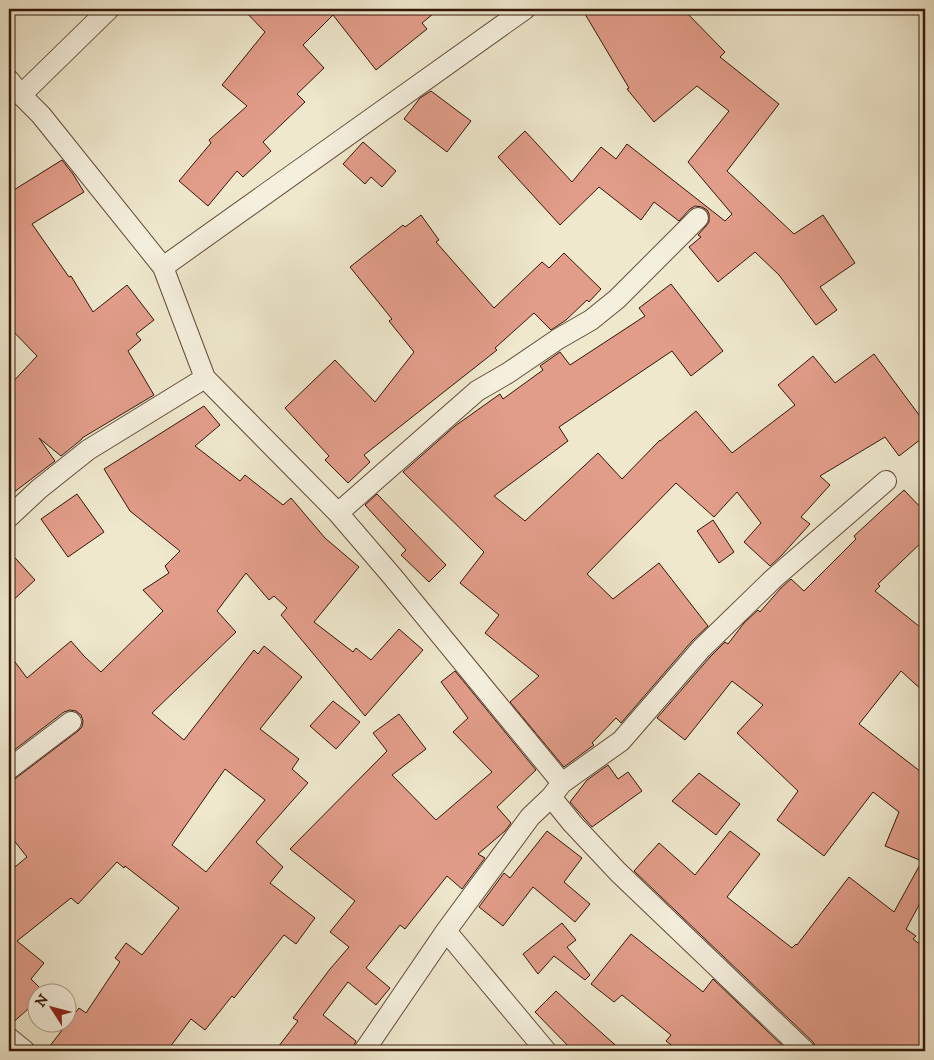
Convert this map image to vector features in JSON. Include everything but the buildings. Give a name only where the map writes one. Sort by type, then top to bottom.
[{"type":"street","points":[[109,9],[15,87],[41,115],[163,267],[205,378],[338,513],[392,576],[556,790],[572,823],[618,872],[805,1051]]},
{"type":"street","points":[[163,267],[525,9]]},
{"type":"street","points":[[338,513],[477,391],[591,320],[617,299],[698,218]]},
{"type":"street","points":[[9,517],[39,489],[88,450],[205,378]]},
{"type":"street","points":[[364,1051],[446,931],[530,817],[556,790],[621,741],[701,648],[773,580],[886,481]]},
{"type":"street","points":[[9,769],[71,722]]},
{"type":"street","points":[[446,931],[546,1051]]},
{"type":"street","points":[[9,1038],[25,1051]]}]
